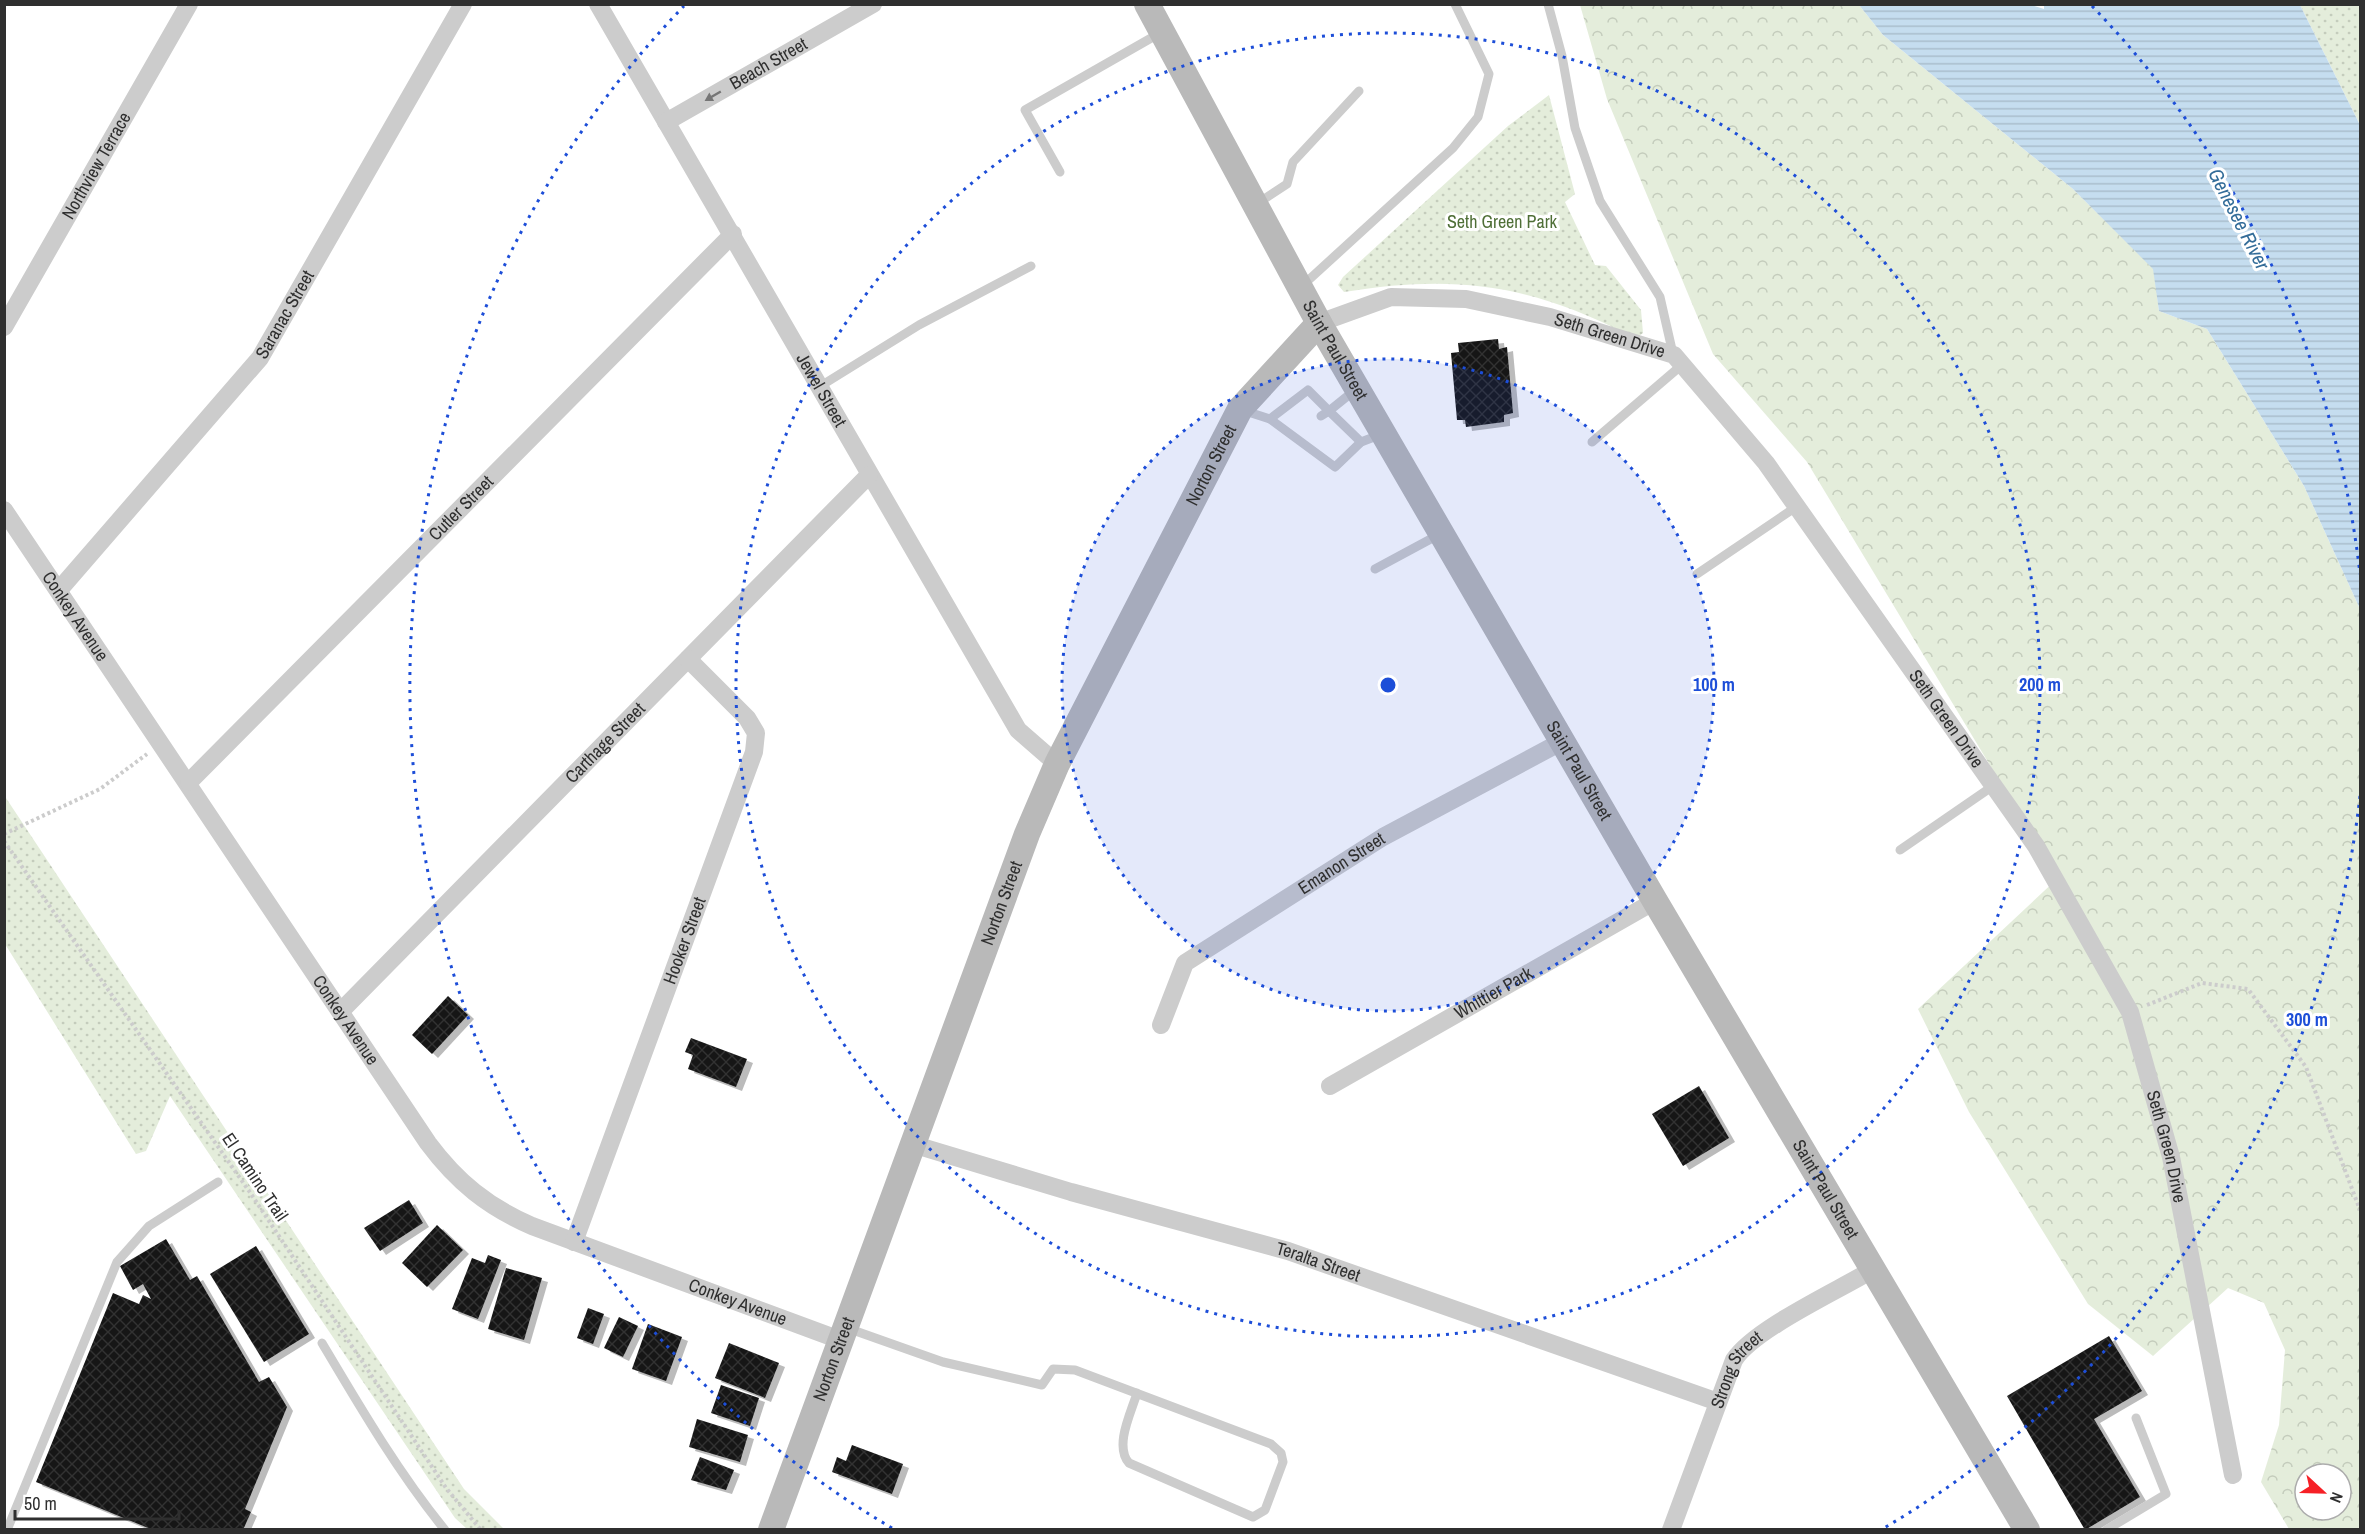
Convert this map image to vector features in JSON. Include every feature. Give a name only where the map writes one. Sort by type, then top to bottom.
[{"type":"main road","name":"Saint Paul Street","points":[[1147,4],[1319,323],[1561,742],[2027,1530]]},
{"type":"main road","name":"Norton Street","points":[[771,1530],[1027,834],[1057,764],[1240,409],[1319,323]]},
{"type":"street","name":"Northview Terrace","points":[[4,327],[189,4]]},
{"type":"street","name":"Saranac Street","points":[[59,590],[260,358],[463,4]]},
{"type":"street","name":"Jewel Street","points":[[598,4],[1018,730],[1057,764]]},
{"type":"street","name":"Beach Street","points":[[666,122],[873,4]]},
{"type":"street","name":"Cutler Street","points":[[189,782],[733,234]]},
{"type":"street","name":"Seth Green Drive","points":[[1319,323],[1391,297],[1466,298],[1550,317],[1678,360],[1766,463],[2036,846],[2130,1012],[2170,1157],[2233,1475]]},
{"type":"street","name":"Carthage Street","points":[[342,1010],[869,475]]},
{"type":"street","name":"Conkey Avenue","points":[[4,510],[342,1010],[428,1143],[464,1186],[511,1217],[574,1242],[842,1334]]},
{"type":"street","name":"Hooker Street","points":[[574,1242],[754,752],[756,734],[747,718],[688,659]]},
{"type":"street","name":"Emanon Street","points":[[1161,1024],[1185,963],[1383,837],[1561,742]]},
{"type":"street","name":"Whittier Park","points":[[1330,1086],[1655,901]]},
{"type":"street","name":"Teralta Street","points":[[912,1144],[1071,1192],[1288,1251],[1718,1402]]},
{"type":"street","name":"Strong Street","points":[[1671,1530],[1734,1360],[1748,1343],[1872,1270]]},
{"type":"lane","points":[[1301,287],[1454,148],[1478,117],[1489,74],[1455,4]]},
{"type":"lane","points":[[1548,4],[1562,56],[1575,128],[1600,201],[1660,297],[1678,360],[1592,442]]},
{"type":"lane","points":[[1060,172],[1025,110],[1162,32]]},
{"type":"lane","points":[[1256,205],[1287,184],[1293,162],[1359,91]]},
{"type":"lane","points":[[819,387],[919,325],[1031,266]]},
{"type":"lane","points":[[1325,413],[1358,387]]},
{"type":"lane","points":[[1270,419],[1308,390],[1325,413],[1361,442]]},
{"type":"lane","points":[[1240,409],[1270,419],[1294,432],[1335,467],[1361,442],[1384,433]]},
{"type":"lane","points":[[1697,574],[1796,507]]},
{"type":"lane","points":[[1374,569],[1442,533]]},
{"type":"lane","points":[[1900,850],[1993,786]]},
{"type":"lane","points":[[7,1530],[117,1262],[149,1226],[218,1182]]},
{"type":"lane","points":[[842,1334],[943,1362],[1042,1385],[1053,1369],[1075,1370],[1137,1393],[1271,1444],[1281,1453],[1282,1462],[1265,1510],[1253,1517],[1129,1463],[1123,1457],[1123,1442],[1137,1393]]},
{"type":"lane","points":[[322,1343],[379,1437],[423,1503],[445,1530]]},
{"type":"lane","points":[[2106,1530],[2166,1494],[2136,1418]]},
{"type":"path","points":[[4,834],[100,789],[128,771],[162,742]]},
{"type":"path","name":"El Camino Trail","points":[[4,840],[249,1191],[446,1488],[481,1530]]},
{"type":"path","points":[[2130,1012],[2202,983],[2248,989],[2306,1066],[2361,1210]]},
{"type":"green space","points":[[1580,5],[1859,5],[1883,35],[2073,189],[2154,269],[2159,311],[2207,329],[2304,486],[2360,609],[2360,1529],[2289,1529],[2261,1482],[2279,1425],[2285,1350],[2264,1303],[2228,1288],[2153,1356],[2088,1304],[1969,1112],[1918,1009],[2058,878],[1807,462],[1713,354],[1607,99]]},
{"type":"green space","points":[[2300,5],[2360,5],[2360,125]]},
{"type":"green space","name":"Seth Green Park","points":[[1549,95],[1575,194],[1565,202],[1595,265],[1606,266],[1641,310],[1643,333],[1639,336],[1629,335],[1558,304],[1524,294],[1491,288],[1457,284],[1421,284],[1344,292],[1338,285],[1343,277],[1508,126]]},
{"type":"green space","points":[[4,795],[464,1489],[504,1529],[467,1529],[455,1518],[170,1096],[146,1151],[136,1154],[5,944]]},
{"type":"water","name":"Genesee River","points":[[2044,4],[2300,5],[2360,125],[2360,609],[2304,486],[2207,329],[2159,311],[2153,269],[2073,189],[1883,35],[1859,5],[2031,5],[2044,9]]},
{"type":"building","points":[[1498,339],[1499,349],[1507,347],[1513,413],[1504,415],[1504,422],[1466,427],[1465,420],[1457,420],[1451,353],[1459,352],[1458,343]]},
{"type":"building","points":[[448,996],[468,1015],[432,1054],[412,1035]]},
{"type":"building","points":[[691,1038],[747,1059],[736,1087],[688,1069],[693,1055],[685,1052]]},
{"type":"building","points":[[1699,1086],[1729,1138],[1683,1166],[1652,1114]]},
{"type":"building","points":[[409,1200],[423,1223],[380,1251],[364,1228]]},
{"type":"building","points":[[437,1225],[463,1250],[427,1287],[402,1263]]},
{"type":"building","points":[[166,1239],[190,1280],[197,1276],[259,1382],[269,1377],[287,1407],[245,1509],[251,1512],[243,1530],[153,1530],[36,1482],[113,1293],[139,1304],[143,1295],[151,1299],[143,1284],[133,1290],[120,1266]]},
{"type":"building","points":[[256,1246],[309,1334],[264,1362],[210,1274]]},
{"type":"building","points":[[488,1255],[501,1260],[478,1319],[452,1309],[472,1258],[485,1263]]},
{"type":"building","points":[[506,1268],[542,1278],[524,1340],[488,1329]]},
{"type":"building","points":[[588,1308],[604,1314],[593,1344],[577,1338]]},
{"type":"building","points":[[619,1317],[638,1326],[623,1357],[604,1348]]},
{"type":"building","points":[[648,1324],[682,1337],[666,1381],[632,1369]]},
{"type":"building","points":[[2109,1336],[2142,1391],[2094,1419],[2140,1497],[2085,1530],[2007,1396]]},
{"type":"building","points":[[729,1343],[779,1363],[765,1398],[715,1378]]},
{"type":"building","points":[[721,1385],[759,1398],[750,1426],[711,1413]]},
{"type":"building","points":[[697,1419],[748,1435],[740,1462],[689,1447]]},
{"type":"building","points":[[852,1445],[903,1464],[892,1494],[832,1472],[837,1457],[846,1461]]},
{"type":"building","points":[[700,1457],[734,1470],[726,1490],[691,1480]]}]
